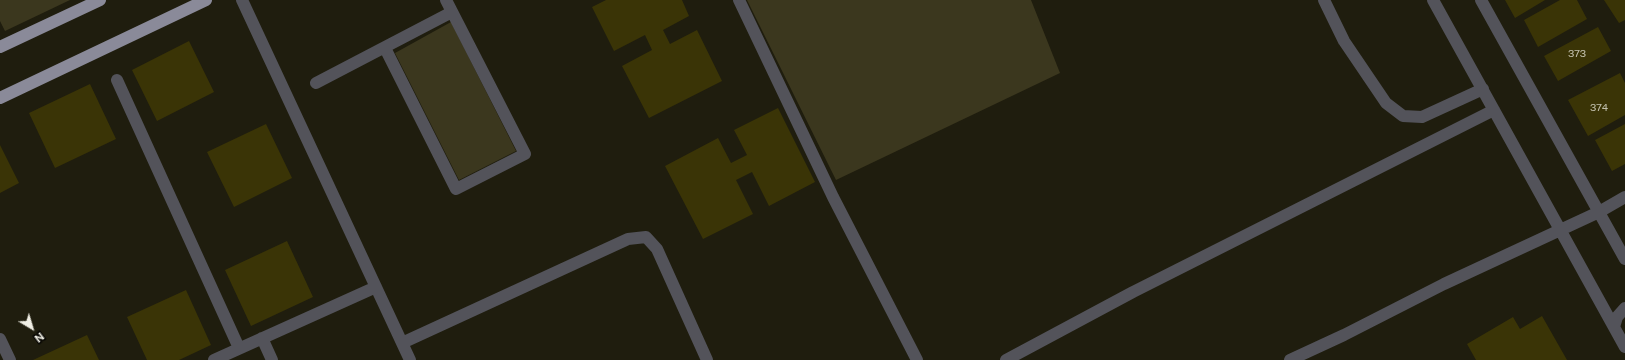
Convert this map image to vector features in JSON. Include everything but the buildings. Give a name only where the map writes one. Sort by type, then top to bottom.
[{"type":"main road","points":[[0,47],[100,0]]},
{"type":"main road","points":[[0,98],[206,0]]},
{"type":"street","points":[[242,0],[410,360]]},
{"type":"street","points":[[385,48],[456,189],[525,154],[446,0]]},
{"type":"street","points":[[739,0],[833,196],[917,360]]},
{"type":"street","points":[[1324,0],[1344,41],[1386,104],[1402,116],[1422,117],[1483,89]]},
{"type":"street","points":[[1433,0],[1625,347]]},
{"type":"street","points":[[1481,0],[1625,259]]},
{"type":"street","points":[[316,83],[452,12]]},
{"type":"street","points":[[117,80],[239,348]]},
{"type":"street","points":[[1006,360],[1133,292],[1494,110]]},
{"type":"street","points":[[1290,360],[1344,335],[1444,284],[1599,212],[1625,197]]},
{"type":"street","points":[[402,343],[628,240],[646,237],[657,249],[707,360]]},
{"type":"street","points":[[214,360],[376,287]]},
{"type":"street","points":[[1614,327],[1616,317],[1625,308]]},
{"type":"street","points":[[262,338],[272,360]]},
{"type":"street","points":[[0,339],[10,360]]},
{"type":"shaded area","points":[[0,0],[70,0],[5,31],[0,21]]},
{"type":"shaded area","points":[[747,0],[1031,0],[1060,73],[836,180]]},
{"type":"shaded area","points":[[451,22],[516,151],[459,180],[395,53]]}]
